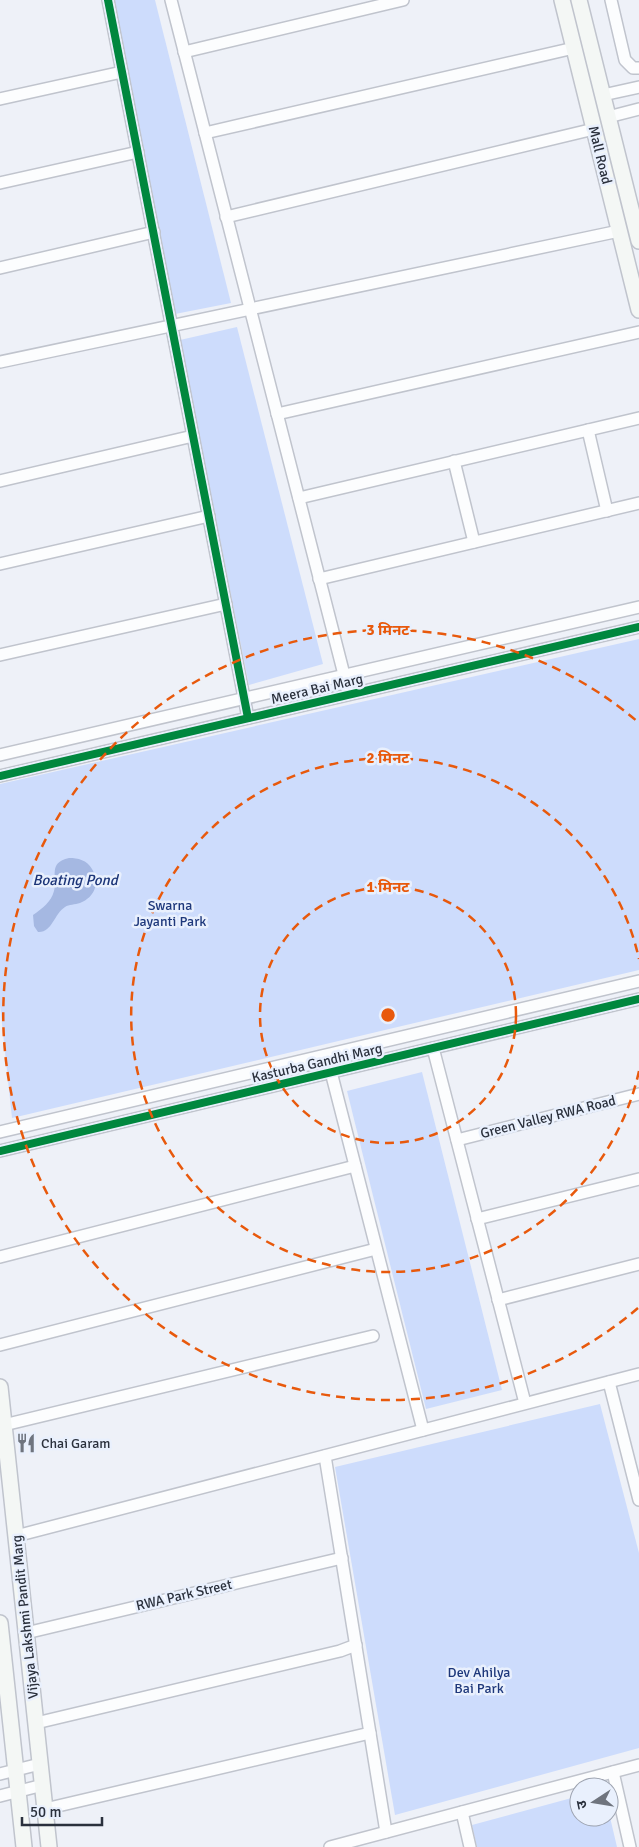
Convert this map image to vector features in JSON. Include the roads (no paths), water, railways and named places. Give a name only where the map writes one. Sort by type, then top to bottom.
[{"type":"street","points":[[108,0],[248,718]]},
{"type":"street","points":[[170,0],[349,694]]},
{"type":"street","points":[[184,52],[403,0]]},
{"type":"street","name":"Mall Road","points":[[562,0],[639,310]]},
{"type":"street","name":"Mall Road","points":[[579,0],[639,241]]},
{"type":"street","points":[[611,0],[625,60],[633,68],[639,68]]},
{"type":"street","points":[[205,133],[574,48]]},
{"type":"street","points":[[0,100],[122,72]]},
{"type":"street","points":[[603,95],[639,87]]},
{"type":"street","points":[[608,117],[639,109]]},
{"type":"street","points":[[226,217],[594,129]]},
{"type":"street","points":[[0,183],[138,152]]},
{"type":"street","points":[[0,362],[619,231]]},
{"type":"street","points":[[0,268],[154,232]]},
{"type":"street","points":[[277,414],[639,332]]},
{"type":"street","points":[[298,498],[639,418]]},
{"type":"street","points":[[588,430],[607,511]]},
{"type":"street","points":[[0,481],[193,436]]},
{"type":"street","points":[[454,461],[474,542]]},
{"type":"street","points":[[319,578],[639,504]]},
{"type":"street","points":[[0,564],[209,516]]},
{"type":"street","points":[[0,655],[226,604]]},
{"type":"street","name":"Meera Bai Marg","points":[[0,755],[639,607]]},
{"type":"street","name":"Meera Bai Marg","points":[[0,776],[639,627]]},
{"type":"street","name":"Kasturba Gandhi Marg","points":[[0,1132],[639,981]]},
{"type":"street","name":"Kasturba Gandhi Marg","points":[[0,1152],[639,999]]},
{"type":"street","points":[[359,1047],[364,1064]]},
{"type":"street","points":[[433,1048],[525,1404]]},
{"type":"street","points":[[331,1072],[423,1430]]},
{"type":"street","name":"Green Valley RWA Road","points":[[457,1140],[639,1094]]},
{"type":"street","points":[[0,1257],[355,1166]]},
{"type":"street","points":[[477,1219],[639,1179]]},
{"type":"street","points":[[0,1345],[376,1249]]},
{"type":"street","points":[[498,1300],[639,1264]]},
{"type":"street","points":[[2,1425],[373,1336]]},
{"type":"street","points":[[16,1536],[639,1374]]},
{"type":"street","points":[[609,1382],[636,1478],[639,1500]]},
{"type":"street","name":"Vijaya Lakshmi Pandit Marg","points":[[0,1387],[2,1425],[16,1536],[49,1847]]},
{"type":"street","points":[[325,1456],[386,1832]]},
{"type":"street","name":"RWA Park Street","points":[[26,1633],[342,1558]]},
{"type":"street","name":"Vijaya Lakshmi Pandit Marg","points":[[0,1623],[24,1847]]},
{"type":"street","points":[[36,1723],[340,1651],[356,1645]]},
{"type":"street","points":[[45,1809],[370,1733]]},
{"type":"street","points":[[0,1774],[40,1764]]},
{"type":"street","points":[[330,1847],[639,1765]]},
{"type":"street","points":[[613,1772],[630,1847]]},
{"type":"street","points":[[0,1796],[42,1785]]},
{"type":"street","points":[[462,1812],[470,1847]]},
{"type":"water","name":"Boating Pond","points":[[69,858],[76,858],[88,863],[96,879],[95,889],[85,900],[68,905],[61,910],[47,930],[38,932],[34,926],[33,915],[53,895],[55,871],[58,863]]},
{"type":"place","name":"Chai Garam","points":[[26,1443]]},
{"type":"park label","name":"Swarna Jayanti Park","points":[[170,914]]},
{"type":"park label","name":"Dev Ahilya Bai Park","points":[[479,1680]]}]
